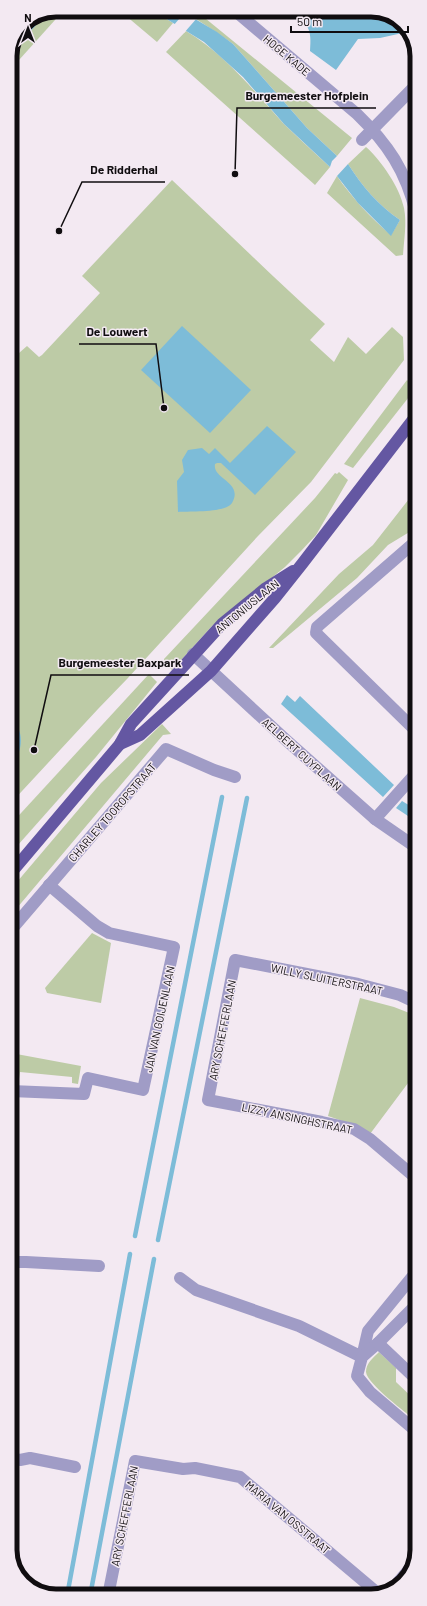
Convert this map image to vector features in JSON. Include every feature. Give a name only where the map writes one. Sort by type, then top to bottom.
[{"type":"main road","name":"ANTONIUSLAAN","points":[[120,744],[140,735],[211,671],[275,598],[410,424]]},
{"type":"main road","name":"ANTONIUSLAAN","points":[[17,865],[120,744],[131,724],[193,654],[222,624],[266,588],[302,564]]},
{"type":"street","name":"HOGE KADE","points":[[242,17],[358,114],[373,130],[398,163],[410,186]]},
{"type":"street","points":[[362,140],[410,91]]},
{"type":"street","points":[[410,546],[317,627],[316,633],[410,725]]},
{"type":"street","name":"AELBERT CUYPLAAN","points":[[193,654],[286,740],[375,818],[410,843]]},
{"type":"street","name":"CHARLEY TOOROPSTRAAT","points":[[17,922],[166,749],[214,770],[235,777]]},
{"type":"street","points":[[375,818],[410,779]]},
{"type":"street","name":"JAN VAN GOIJENLAAN","points":[[17,1091],[84,1094],[88,1078],[143,1090],[174,947],[109,933],[97,926],[49,885]]},
{"type":"street","name":"WILLY SLUITERSTRAAT","points":[[235,960],[358,984],[400,995],[410,1000]]},
{"type":"street","name":"ARY SCHEFFERLAAN","points":[[208,1100],[235,960]]},
{"type":"street","name":"LIZZY ANSINGHSTRAAT","points":[[208,1100],[322,1122],[354,1130],[370,1139],[410,1173]]},
{"type":"street","points":[[17,1262],[99,1266]]},
{"type":"street","points":[[180,1278],[196,1290],[299,1326],[362,1357]]},
{"type":"street","points":[[410,1280],[368,1331],[357,1376],[370,1392],[410,1426]]},
{"type":"street","points":[[362,1357],[410,1311]]},
{"type":"street","points":[[378,1343],[410,1373]]},
{"type":"street","points":[[17,1459],[30,1458],[75,1467]]},
{"type":"street","name":"ARY SCHEFFERLAAN","points":[[109,1589],[135,1461]]},
{"type":"street","name":"MARIA VAN OSSTRAAT","points":[[135,1461],[183,1468],[195,1468],[240,1477],[373,1589]]},
{"type":"green space","points":[[58,17],[17,62],[18,49],[24,34],[34,24],[41,20]]},
{"type":"green space","points":[[127,17],[163,17],[173,23],[157,42]]},
{"type":"green space","points":[[198,17],[204,17],[352,138],[337,156],[307,128],[233,44],[196,19]]},
{"type":"green space","points":[[186,31],[214,51],[238,73],[283,123],[330,167],[315,185],[166,52]]},
{"type":"green space","points":[[366,147],[378,159],[389,175],[402,200],[405,219],[403,255],[396,256],[327,193],[337,176],[362,207],[391,235],[400,220],[371,195],[348,164]]},
{"type":"green space","points":[[172,180],[325,324],[310,340],[334,362],[348,337],[366,354],[392,327],[403,337],[404,360],[311,482],[258,536],[17,796],[17,351],[19,353],[27,346],[39,357],[42,355],[100,293],[82,276]]},
{"type":"green space","points":[[407,380],[410,383],[410,396],[353,468],[344,464]]},
{"type":"green space","points":[[339,472],[348,480],[316,535],[285,567],[212,626],[172,670],[165,664],[164,659],[315,498],[335,473],[337,474]]},
{"type":"green space","points":[[410,498],[410,532],[388,545],[357,578],[273,648],[269,648],[339,574],[373,545]]},
{"type":"green space","points":[[149,674],[157,682],[96,757],[17,846],[17,817]]},
{"type":"green space","points":[[162,724],[171,734],[163,735],[17,908],[17,882],[101,783]]},
{"type":"green space","points":[[92,933],[111,943],[101,1003],[47,993],[45,988]]},
{"type":"green space","points":[[360,998],[394,1007],[410,1013],[410,1080],[370,1134],[357,1126],[328,1116]]},
{"type":"green space","points":[[17,1054],[81,1066],[78,1084],[72,1083],[72,1077],[20,1072],[19,1079],[17,1079]]},
{"type":"green space","points":[[379,1352],[396,1368],[396,1382],[410,1395],[410,1416],[380,1391],[368,1377],[366,1369],[371,1360]]},
{"type":"water","points":[[163,17],[192,17],[217,32],[233,44],[307,128],[337,156],[332,161],[330,167],[284,124],[243,77],[204,42]]},
{"type":"water","points":[[295,17],[381,18],[390,22],[403,33],[380,38],[358,39],[336,70],[310,51],[308,27],[301,20]]},
{"type":"water","points":[[40,20],[19,44],[24,34],[34,24]]},
{"type":"water","points":[[348,164],[371,195],[400,220],[391,236],[358,203],[337,176]]},
{"type":"water","points":[[182,326],[251,390],[210,433],[141,370]]},
{"type":"water","points":[[267,426],[296,452],[255,495],[221,463],[217,463],[215,464],[215,469],[234,490],[235,496],[232,503],[228,506],[215,510],[178,512],[177,481],[184,472],[182,460],[188,450],[202,448],[209,454],[215,448],[230,463]]},
{"type":"water","points":[[287,695],[295,702],[300,696],[394,785],[383,797],[281,704]]},
{"type":"water","points":[[17,726],[19,729],[21,742],[17,756]]},
{"type":"water","points":[[402,801],[410,806],[410,817],[396,808]]},
{"type":"pier","points":[[181,17],[197,18],[184,33],[173,26]]},
{"type":"waterway","points":[[135,1236],[222,797]]},
{"type":"waterway","points":[[158,1240],[247,798]]},
{"type":"waterway","points":[[68,1589],[130,1254]]},
{"type":"waterway","points":[[91,1589],[154,1259]]},
{"type":"place","name":"Burgemeester Hofplein","points":[[235,174]]},
{"type":"place","name":"De Ridderhal","points":[[59,231]]},
{"type":"place","name":"De Louwert","points":[[164,408]]},
{"type":"place","name":"Burgemeester Baxpark","points":[[34,750]]}]
